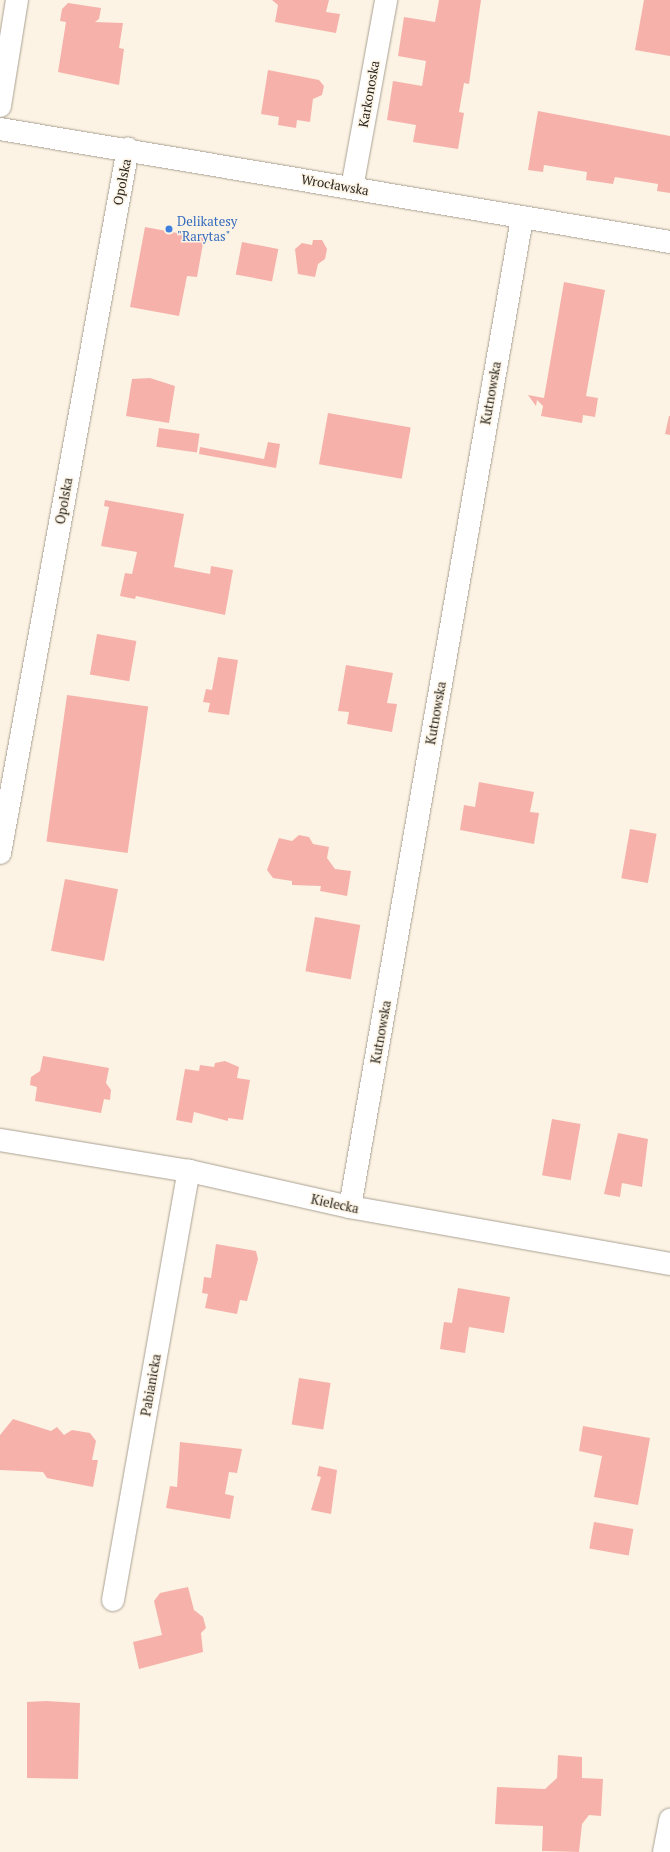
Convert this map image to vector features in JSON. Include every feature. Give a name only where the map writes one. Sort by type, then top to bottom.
[{"type":"street","points":[[0,106],[17,0]]},
{"type":"street","name":"Karkonoska","points":[[352,188],[386,0]]},
{"type":"street","name":"Wrocławska","points":[[0,129],[128,149],[522,218],[670,242]]},
{"type":"street","name":"Opolska","points":[[0,853],[128,149]]},
{"type":"street","name":"Kutnowska","points":[[350,1207],[522,218]]},
{"type":"street","name":"Kielecka","points":[[0,1140],[189,1171],[350,1207],[670,1264]]},
{"type":"street","name":"Pabianicka","points":[[113,1600],[189,1171]]},
{"type":"street","points":[[664,1852],[670,1820]]},
{"type":"building","points":[[272,0],[329,0],[326,12],[340,14],[336,33],[275,22],[278,5]]},
{"type":"building","points":[[439,0],[481,0],[469,84],[464,83],[459,112],[464,113],[458,149],[413,142],[416,125],[387,120],[393,81],[422,86],[426,61],[398,56],[404,17],[435,22]]},
{"type":"building","points":[[644,0],[670,0],[670,56],[635,50]]},
{"type":"building","points":[[68,3],[101,8],[99,19],[95,22],[123,23],[119,48],[124,49],[119,85],[58,72],[66,22],[60,21],[62,9]]},
{"type":"building","points":[[268,70],[319,80],[324,86],[322,95],[313,99],[310,122],[297,120],[296,128],[278,125],[279,117],[261,114]]},
{"type":"building","points":[[538,111],[670,136],[670,193],[657,191],[658,184],[615,177],[613,184],[586,180],[587,172],[544,165],[543,172],[528,170]]},
{"type":"building","points":[[145,227],[204,238],[197,277],[187,276],[179,316],[130,307]]},
{"type":"building","points":[[313,240],[322,240],[327,249],[325,259],[318,264],[315,277],[298,274],[295,249],[302,243],[312,245]]},
{"type":"building","points":[[242,242],[278,249],[272,281],[236,274]]},
{"type":"building","points":[[564,282],[605,290],[586,396],[598,398],[595,417],[583,415],[582,423],[541,416],[543,406],[537,400],[536,406],[528,395],[544,398]]},
{"type":"building","points":[[150,378],[175,386],[169,423],[126,416],[132,379]]},
{"type":"building","points":[[328,413],[411,428],[402,479],[319,464]]},
{"type":"building","points":[[670,416],[670,435],[665,434]]},
{"type":"building","points":[[159,428],[200,434],[197,453],[156,447]]},
{"type":"building","points":[[268,442],[280,444],[276,468],[199,454],[200,447],[264,459]]},
{"type":"building","points":[[105,500],[184,514],[174,567],[210,574],[211,566],[233,570],[225,615],[136,596],[135,599],[120,596],[125,573],[132,574],[137,552],[101,546],[109,507],[104,506]]},
{"type":"building","points":[[97,634],[136,641],[129,681],[90,674]]},
{"type":"building","points":[[218,657],[238,660],[229,715],[208,712],[210,703],[203,702],[206,689],[212,690]]},
{"type":"building","points":[[346,665],[393,673],[387,703],[397,704],[392,732],[347,724],[349,712],[338,711]]},
{"type":"building","points":[[67,695],[148,706],[128,853],[46,842]]},
{"type":"building","points":[[479,782],[534,792],[530,812],[539,813],[534,844],[460,830],[464,805],[475,807]]},
{"type":"building","points":[[630,829],[657,834],[648,883],[621,878]]},
{"type":"building","points":[[299,835],[309,837],[313,844],[329,847],[327,858],[335,869],[351,871],[347,896],[320,891],[321,886],[292,885],[292,881],[273,878],[267,870],[279,838],[292,841]]},
{"type":"building","points":[[65,879],[118,889],[104,961],[51,951]]},
{"type":"building","points":[[315,917],[360,925],[351,979],[305,971]]},
{"type":"building","points":[[43,1056],[109,1068],[106,1083],[111,1090],[110,1100],[104,1099],[101,1113],[35,1101],[37,1087],[30,1085],[31,1077],[40,1071]]},
{"type":"building","points":[[225,1061],[239,1067],[237,1078],[250,1080],[243,1120],[228,1118],[228,1121],[194,1112],[192,1123],[176,1120],[185,1069],[199,1071],[200,1065],[214,1067],[215,1063]]},
{"type":"building","points":[[552,1119],[581,1124],[571,1180],[542,1175]]},
{"type":"building","points":[[618,1133],[648,1139],[642,1187],[622,1183],[620,1197],[604,1194]]},
{"type":"building","points":[[216,1244],[256,1251],[258,1259],[247,1301],[240,1300],[237,1314],[205,1308],[208,1294],[202,1293],[204,1277],[211,1278]]},
{"type":"building","points":[[458,1288],[510,1297],[504,1333],[469,1327],[465,1353],[440,1349],[444,1322],[452,1323]]},
{"type":"building","points":[[299,1378],[331,1383],[323,1429],[292,1424]]},
{"type":"building","points":[[13,1419],[51,1431],[57,1427],[64,1435],[72,1430],[90,1433],[96,1441],[92,1460],[98,1460],[93,1487],[47,1478],[43,1472],[0,1470],[0,1435]]},
{"type":"building","points":[[583,1426],[650,1438],[638,1505],[594,1497],[602,1456],[579,1451]]},
{"type":"building","points":[[180,1442],[242,1449],[237,1473],[229,1472],[225,1494],[234,1496],[230,1519],[166,1508],[170,1486],[177,1487]]},
{"type":"building","points":[[319,1466],[337,1470],[331,1514],[311,1510],[321,1477],[317,1476]]},
{"type":"building","points":[[594,1522],[633,1529],[629,1556],[589,1549]]},
{"type":"building","points":[[188,1587],[194,1610],[203,1617],[206,1628],[201,1633],[203,1652],[139,1669],[133,1642],[162,1635],[154,1601],[160,1593]]},
{"type":"building","points":[[46,1701],[80,1703],[78,1779],[27,1778],[27,1702]]},
{"type":"building","points":[[558,1755],[582,1757],[582,1778],[603,1779],[601,1816],[589,1815],[582,1824],[579,1852],[542,1851],[543,1826],[495,1824],[497,1787],[545,1789],[557,1778]]},
{"type":"place","name":"Delikatesy \"Rarytas\"","points":[[169,229]]}]
